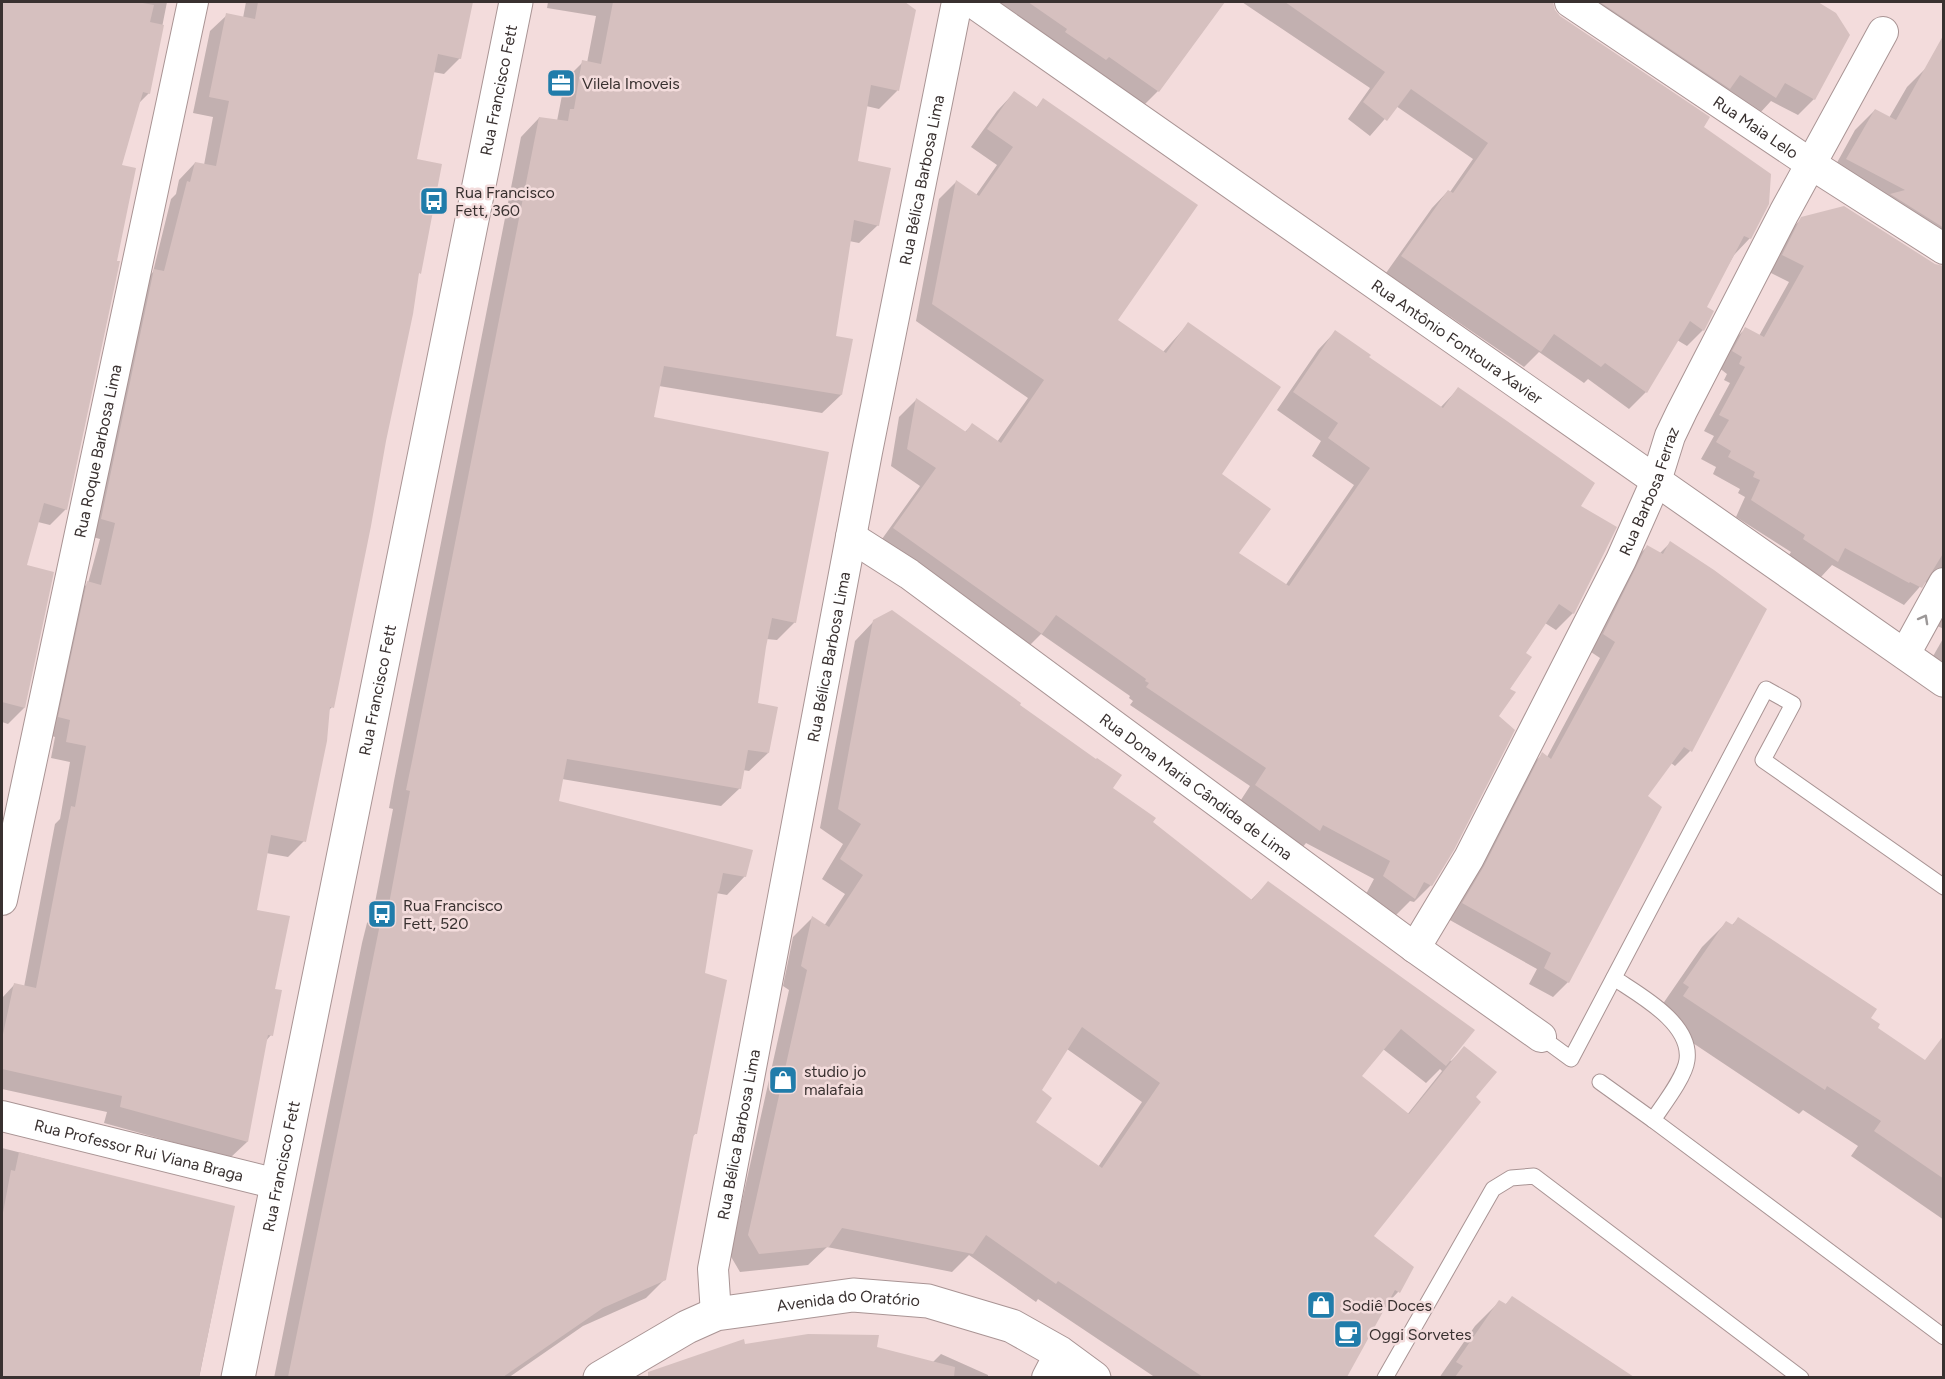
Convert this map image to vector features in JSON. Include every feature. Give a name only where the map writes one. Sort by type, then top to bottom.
[{"type":"main road","name":"Rua Francisco Fett","points":[[238,1377],[516,2]]},
{"type":"main road","name":"Avenida do Oratório","points":[[600,1377],[687,1327],[716,1314],[853,1295],[928,1301],[1012,1326],[1053,1365],[1094,1377]]},
{"type":"street","name":"Rua Roque Barbosa Lima","points":[[2,900],[193,2]]},
{"type":"street","name":"Rua Bélica Barbosa Lima","points":[[716,1314],[712,1269],[851,537],[957,2]]},
{"type":"street","name":"Rua Antônio Fontoura Xavier","points":[[972,2],[1944,682]]},
{"type":"street","name":"Rua Maia Lelo","points":[[1570,2],[1811,165],[1944,249]]},
{"type":"street","name":"Rua Barbosa Ferraz","points":[[1415,948],[1468,858],[1621,560],[1656,482],[1670,436],[1682,411],[1883,32]]},
{"type":"street","name":"Rua Dona Maria Cândida de Lima","points":[[851,537],[909,574],[1415,948],[1541,1037]]},
{"type":"street","points":[[1905,654],[1944,583]]},
{"type":"street","name":"Rua Professor Rui Viana Braga","points":[[2,1116],[278,1184]]},
{"type":"lane","points":[[1541,1037],[1571,1059],[1766,688],[1793,705],[1763,760],[1944,887]]},
{"type":"lane","points":[[1614,978],[1668,1015],[1683,1036],[1687,1059],[1677,1083],[1653,1120]]},
{"type":"lane","points":[[1600,1082],[1944,1337]]},
{"type":"lane","points":[[1384,1377],[1493,1189],[1511,1179],[1534,1176],[1801,1377]]},
{"type":"building","points":[[2,2],[137,2],[154,5],[150,22],[164,25],[150,94],[143,92],[122,165],[136,168],[117,261],[120,261],[67,510],[44,503],[27,565],[54,572],[25,708],[2,702]]},
{"type":"building","points":[[258,2],[473,2],[461,59],[438,54],[417,159],[442,164],[334,708],[330,707],[327,741],[306,842],[271,835],[257,910],[290,916],[275,989],[282,990],[273,1036],[268,1035],[248,1142],[120,1107],[122,1096],[2,1069],[2,1039],[14,983],[36,988],[71,806],[75,807],[86,746],[66,742],[70,720],[58,717],[87,581],[101,585],[115,523],[101,519],[154,269],[164,271],[187,181],[190,182],[195,162],[216,166],[229,101],[209,97],[226,13],[255,19]]},
{"type":"building","points":[[613,2],[905,2],[916,10],[899,91],[871,85],[858,161],[891,168],[879,226],[854,220],[836,336],[853,339],[842,395],[664,366],[654,417],[829,452],[796,623],[772,618],[766,647],[758,703],[778,707],[769,753],[748,750],[741,789],[567,759],[559,801],[753,850],[746,877],[723,873],[718,891],[705,973],[727,980],[666,1280],[603,1308],[503,1377],[288,1377],[380,924],[385,903],[389,904],[410,791],[406,790],[539,117],[568,121],[570,109],[574,109],[582,60],[601,64]]},
{"type":"building","points":[[1028,2],[1225,2],[1159,92],[1109,57],[1106,60],[1065,32],[1067,29]]},
{"type":"building","points":[[1285,2],[1553,2],[1560,16],[1710,117],[1704,127],[1771,174],[1769,204],[1751,239],[1744,236],[1707,307],[1714,311],[1704,331],[1690,321],[1647,393],[1605,363],[1601,367],[1554,334],[1541,352],[1401,256],[1448,190],[1453,193],[1488,143],[1411,89],[1387,121],[1363,102],[1385,72]]},
{"type":"building","points":[[1600,2],[1818,2],[1836,13],[1850,35],[1815,100],[1785,83],[1776,98],[1740,75],[1730,89]]},
{"type":"building","points":[[1944,34],[1944,228],[1890,194],[1905,190],[1846,159],[1875,109],[1896,120]]},
{"type":"building","points":[[1014,91],[1037,107],[1043,98],[1198,205],[1118,320],[1166,353],[1188,322],[1281,387],[1222,474],[1271,509],[1239,553],[1289,586],[1370,468],[1328,438],[1338,423],[1293,392],[1335,330],[1371,355],[1369,357],[1443,408],[1458,387],[1507,421],[1595,483],[1581,506],[1617,527],[1574,614],[1559,604],[1526,653],[1532,657],[1510,689],[1516,692],[1499,716],[1515,730],[1454,850],[1432,886],[1424,882],[1415,899],[1383,876],[1390,861],[1323,825],[1320,831],[1255,785],[1266,768],[1146,687],[1149,683],[1145,681],[1146,679],[1056,615],[1042,634],[893,528],[936,468],[907,449],[916,398],[966,432],[972,423],[1001,443],[1044,380],[932,304],[956,180],[979,196],[1013,147],[987,129]]},
{"type":"building","points":[[1844,206],[1935,264],[1944,266],[1944,552],[1922,588],[1845,548],[1838,562],[1803,539],[1805,535],[1751,500],[1760,480],[1753,477],[1755,472],[1728,457],[1731,451],[1716,442],[1729,420],[1719,415],[1745,367],[1739,364],[1742,357],[1732,351],[1745,327],[1764,337],[1804,266],[1782,255],[1801,217]]},
{"type":"building","points":[[1670,541],[1767,609],[1692,752],[1684,747],[1648,796],[1662,807],[1569,983],[1544,968],[1551,953],[1462,903],[1484,866],[1542,752],[1551,759],[1615,642],[1603,634],[1647,545],[1663,554]]},
{"type":"building","points":[[892,610],[1021,703],[1020,705],[1122,775],[1113,788],[1156,818],[1153,822],[1252,900],[1268,881],[1475,1030],[1446,1066],[1401,1029],[1362,1076],[1409,1114],[1464,1046],[1497,1072],[1476,1097],[1481,1102],[1374,1236],[1414,1267],[1400,1293],[1395,1290],[1347,1377],[1203,1377],[1058,1281],[1056,1284],[986,1235],[973,1254],[842,1228],[829,1247],[759,1254],[748,1235],[807,970],[801,966],[812,916],[829,927],[863,875],[840,859],[861,824],[838,809],[873,620]],"holes":[[[1082,1027],[1160,1083],[1102,1168],[1036,1122],[1052,1098],[1042,1090]]]},
{"type":"building","points":[[1738,917],[1877,1009],[1871,1018],[1880,1024],[1878,1028],[1925,1060],[1944,1035],[1944,1179],[1874,1131],[1881,1121],[1827,1086],[1825,1090],[1683,996],[1689,987],[1683,983],[1726,921],[1733,925]]},
{"type":"building","points":[[19,1152],[235,1206],[199,1377],[2,1377],[2,1218],[11,1170],[15,1171]]},
{"type":"building","points":[[1512,1296],[1634,1377],[1455,1377],[1463,1366],[1456,1362],[1499,1300],[1506,1304]]},
{"type":"building","points":[[808,1334],[879,1335],[877,1347],[955,1367],[954,1377],[648,1377],[648,1372],[744,1339],[745,1344]]},
{"type":"place","name":"Vilela Imoveis","points":[[561,83]]},
{"type":"place","name":"Rua Francisco Fett, 360","points":[[434,201]]},
{"type":"place","name":"Rua Francisco Fett, 520","points":[[382,914]]},
{"type":"place","name":"studio jo malafaia","points":[[783,1080]]},
{"type":"place","name":"Sodiê Doces","points":[[1321,1305]]},
{"type":"place","name":"Oggi Sorvetes","points":[[1348,1334]]}]
